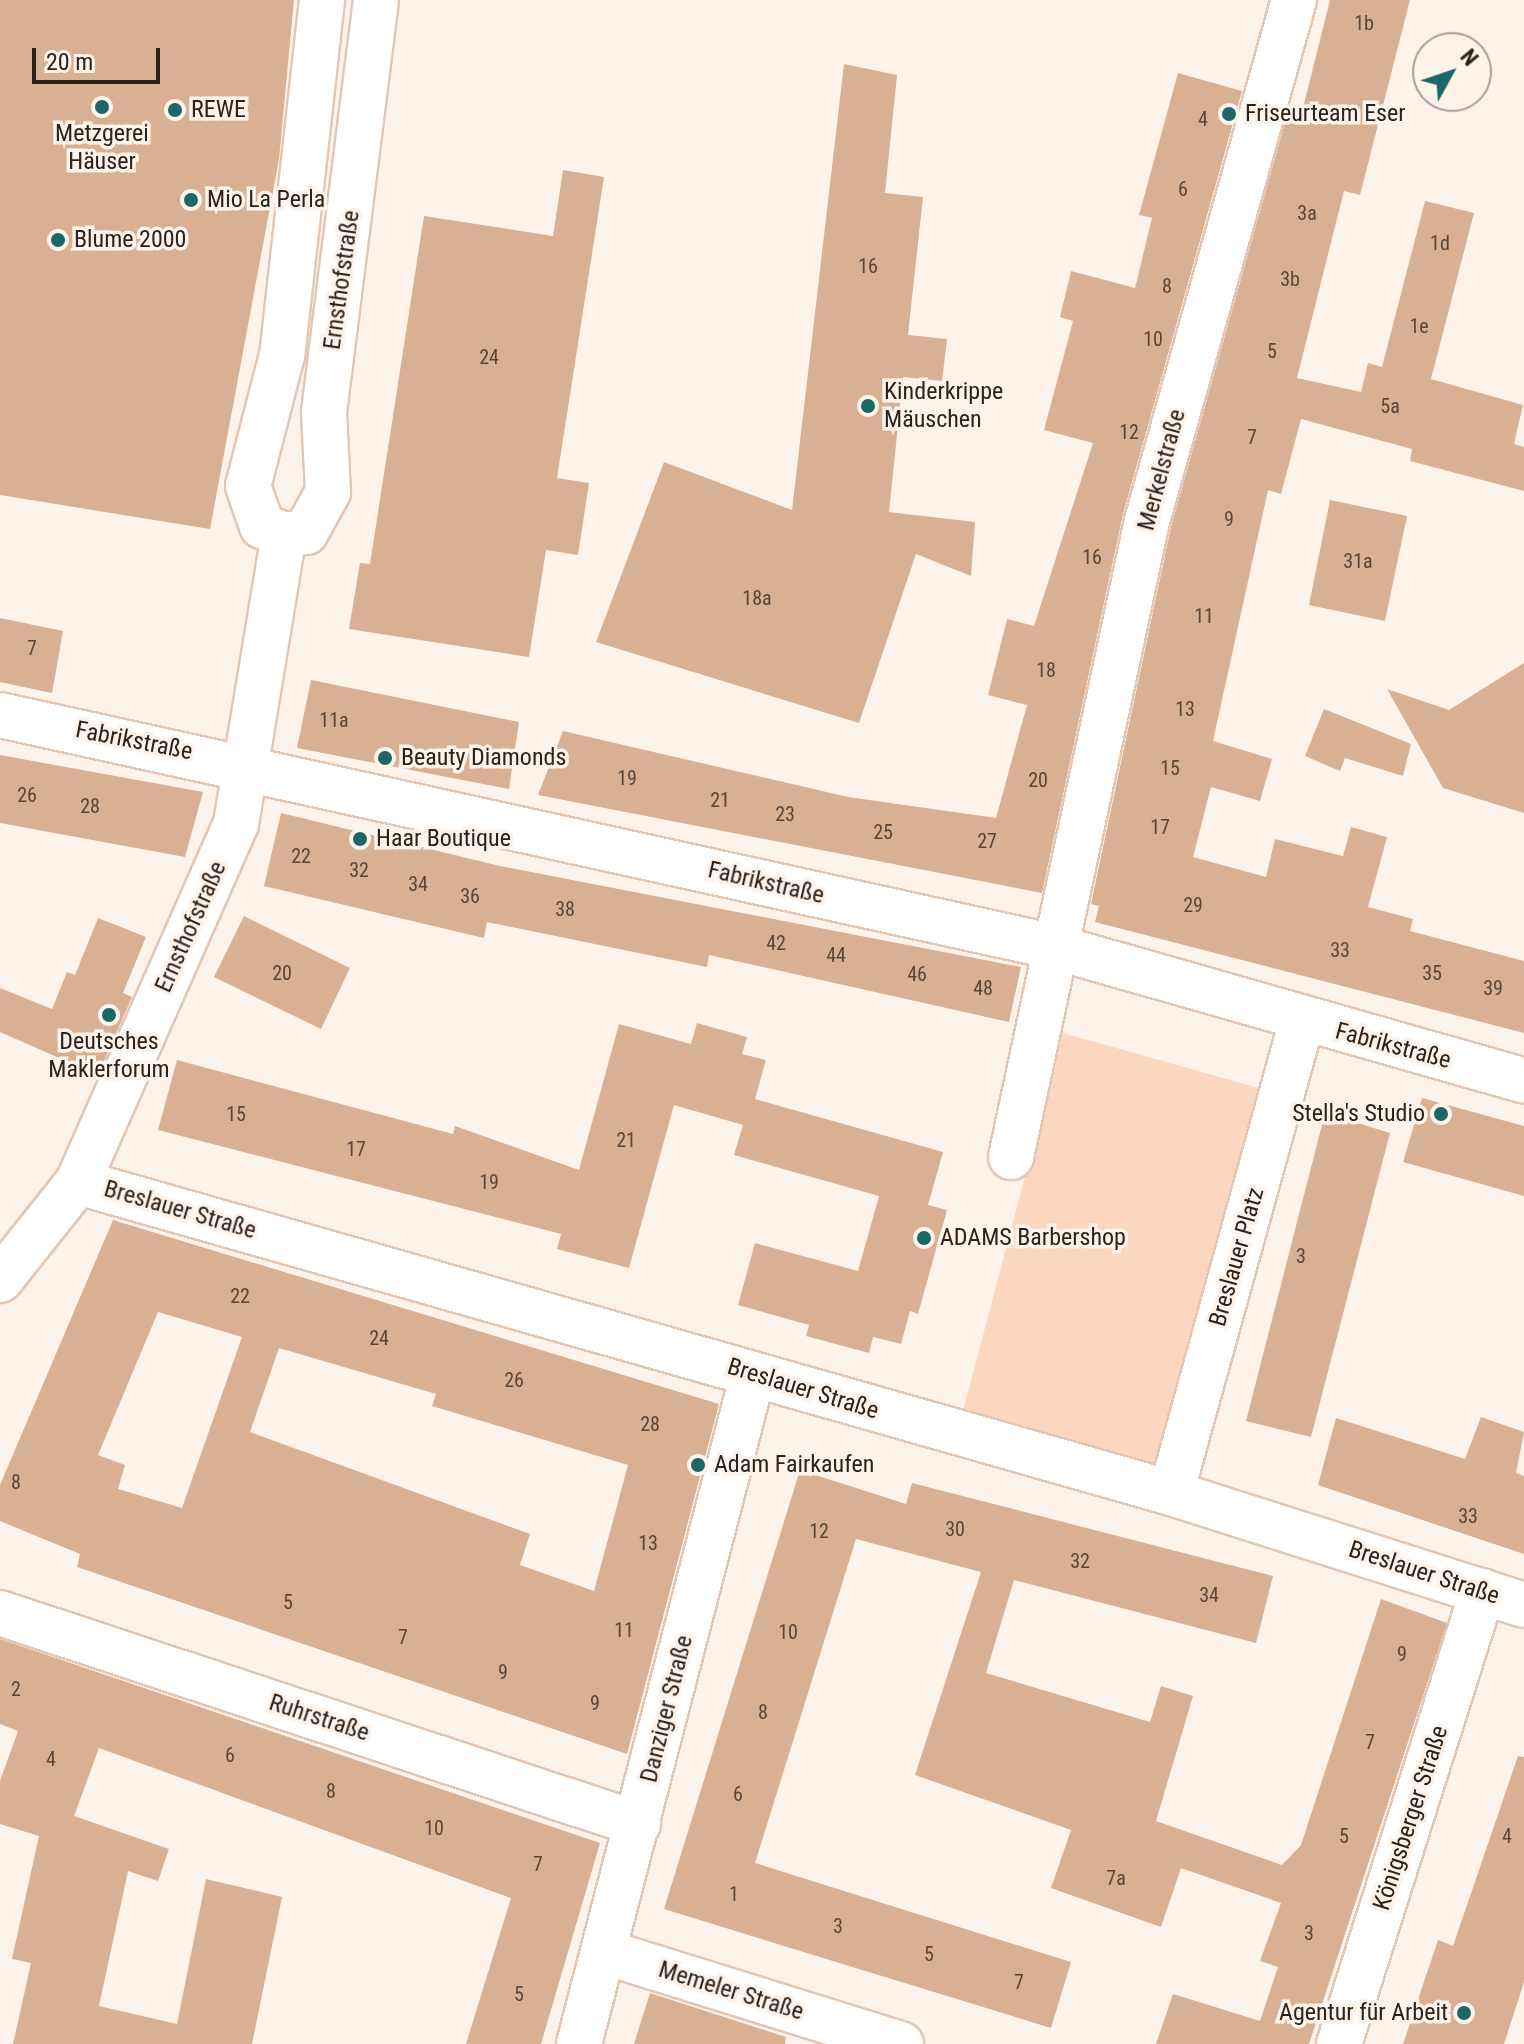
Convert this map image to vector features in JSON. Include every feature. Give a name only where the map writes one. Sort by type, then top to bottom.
[{"type":"street","name":"Ernsthofstraße","points":[[322,0],[282,355],[248,486],[262,526],[284,535],[306,532],[328,492],[324,412],[376,0]]},
{"type":"street","name":"Merkelstraße","points":[[1055,947],[1147,521],[1294,0]]},
{"type":"street","name":"Ernsthofstraße","points":[[2,1269],[78,1182],[236,824],[250,764],[284,535]]},
{"type":"street","name":"Fabrikstraße","points":[[0,715],[250,764],[1055,947],[1302,1022],[1524,1081]]},
{"type":"street","points":[[1011,1157],[1055,947]]},
{"type":"street","name":"Breslauer Platz","points":[[1171,1493],[1302,1022]]},
{"type":"street","name":"Breslauer Straße","points":[[78,1182],[1171,1493],[1524,1605]]},
{"type":"street","name":"Danziger Straße","points":[[579,2044],[753,1374]]},
{"type":"street","name":"Königsberger Straße","points":[[1339,2044],[1483,1591]]},
{"type":"street","name":"Ruhrstraße","points":[[0,1613],[638,1824]]},
{"type":"street","name":"Memeler Straße","points":[[605,1952],[901,2044]]},
{"type":"shaded area","points":[[1063,1033],[1266,1090],[1154,1463],[963,1411]]},
{"type":"building","points":[[0,0],[294,0],[279,159],[210,529],[0,495]]},
{"type":"building","points":[[1330,0],[1410,0],[1360,195],[1344,191],[1297,378],[1361,392],[1368,363],[1382,367],[1425,201],[1474,213],[1431,379],[1523,405],[1514,444],[1524,447],[1524,491],[1410,461],[1412,449],[1301,419],[1281,494],[1268,490],[1213,741],[1272,759],[1260,801],[1211,787],[1193,857],[1266,877],[1275,839],[1343,856],[1351,827],[1387,837],[1368,907],[1413,919],[1410,931],[1524,961],[1524,1033],[1095,922],[1099,906],[1091,904],[1171,527],[1290,105],[1303,108]]},
{"type":"building","points":[[844,64],[897,75],[885,193],[923,197],[908,335],[947,339],[942,381],[903,377],[889,512],[975,522],[971,576],[916,554],[859,723],[596,642],[664,462],[792,510]]},
{"type":"building","points":[[1178,73],[1242,91],[1123,514],[1042,893],[538,795],[563,731],[848,797],[996,818],[1027,705],[988,695],[1007,619],[1034,626],[1093,443],[1044,430],[1073,321],[1060,317],[1071,271],[1135,288],[1152,218],[1139,215]]},
{"type":"building","points":[[563,170],[604,177],[557,478],[589,483],[578,555],[546,550],[529,657],[349,629],[360,563],[370,564],[424,216],[553,236]]},
{"type":"building","points":[[1330,500],[1407,516],[1385,621],[1309,605]]},
{"type":"building","points":[[0,618],[63,631],[52,693],[0,682]]},
{"type":"building","points":[[1524,663],[1524,813],[1443,788],[1387,689],[1449,710]]},
{"type":"building","points":[[311,680],[519,722],[509,789],[297,748]]},
{"type":"building","points":[[1324,709],[1411,744],[1403,776],[1345,758],[1340,771],[1305,756]]},
{"type":"building","points":[[0,755],[203,792],[185,857],[0,823]]},
{"type":"building","points":[[281,813],[500,866],[1021,967],[1009,1022],[709,955],[707,967],[487,922],[484,938],[264,886]]},
{"type":"building","points":[[244,916],[350,968],[321,1029],[214,977]]},
{"type":"building","points":[[98,918],[146,937],[123,993],[132,997],[98,1075],[0,1032],[0,988],[52,1009],[67,972],[75,975]]},
{"type":"building","points":[[697,1023],[747,1037],[742,1054],[766,1060],[755,1099],[943,1152],[928,1205],[947,1210],[918,1314],[910,1311],[901,1344],[873,1337],[869,1353],[806,1336],[809,1325],[738,1305],[755,1243],[858,1271],[879,1196],[734,1155],[743,1125],[674,1105],[629,1268],[557,1249],[561,1234],[158,1130],[177,1060],[453,1134],[455,1126],[579,1170],[619,1024],[691,1044]]},
{"type":"building","points":[[1422,1098],[1524,1126],[1524,1196],[1403,1162]]},
{"type":"building","points":[[1325,1113],[1390,1133],[1311,1437],[1246,1421]]},
{"type":"building","points":[[113,1220],[719,1404],[627,1754],[77,1567],[80,1554],[0,1521],[0,1485]],"holes":[[[158,1312],[242,1337],[182,1508],[118,1489],[125,1465],[98,1455]],[[279,1348],[436,1394],[432,1406],[628,1465],[594,1591],[520,1565],[530,1534],[250,1432]]]},
{"type":"building","points":[[1481,1417],[1524,1432],[1516,1473],[1524,1476],[1524,1554],[1318,1485],[1336,1418],[1465,1459]]},
{"type":"building","points":[[800,1470],[906,1504],[912,1483],[1273,1576],[1256,1643],[1014,1580],[986,1673],[1150,1722],[1161,1686],[1193,1696],[1156,1821],[1282,1865],[1301,1845],[1381,1599],[1447,1623],[1309,2044],[1156,2044],[1173,1994],[1260,2021],[1278,1967],[1260,1961],[1281,1903],[1181,1868],[1161,1927],[1051,1888],[1071,1830],[915,1775],[981,1572],[856,1539],[755,1863],[1071,1962],[1051,2028],[664,1909]]},
{"type":"building","points":[[0,1639],[600,1843],[541,2044],[466,2044],[511,1898],[99,1748],[74,1816],[169,1849],[158,1881],[128,1871],[99,2006],[177,2024],[206,1879],[282,1897],[252,2044],[13,2044],[31,1963],[12,1959],[39,1836],[0,1824],[0,1781],[18,1731],[0,1724]]},
{"type":"building","points":[[1518,1756],[1524,1757],[1524,1982],[1504,2044],[1403,2044],[1438,1940],[1453,1946]]},
{"type":"building","points":[[650,1993],[786,2037],[785,2044],[634,2044]]},
{"type":"place","name":"Metzgerei Häuser","points":[[102,107]]},
{"type":"place","name":"REWE","points":[[175,110]]},
{"type":"place","name":"Friseurteam Eser","points":[[1229,114]]},
{"type":"place","name":"Mio La Perla","points":[[191,200]]},
{"type":"place","name":"Blume 2000","points":[[58,240]]},
{"type":"place","name":"Kinderkrippe Mäuschen","points":[[868,406]]},
{"type":"place","name":"Beauty Diamonds","points":[[385,758]]},
{"type":"place","name":"Haar Boutique","points":[[360,839]]},
{"type":"place","name":"Deutsches Maklerforum","points":[[109,1015]]},
{"type":"place","name":"Stella's Studio","points":[[1441,1114]]},
{"type":"place","name":"ADAMS Barbershop","points":[[924,1238]]},
{"type":"place","name":"Adam Fairkaufen","points":[[698,1465]]},
{"type":"place","name":"Agentur für Arbeit","points":[[1464,2013]]}]
